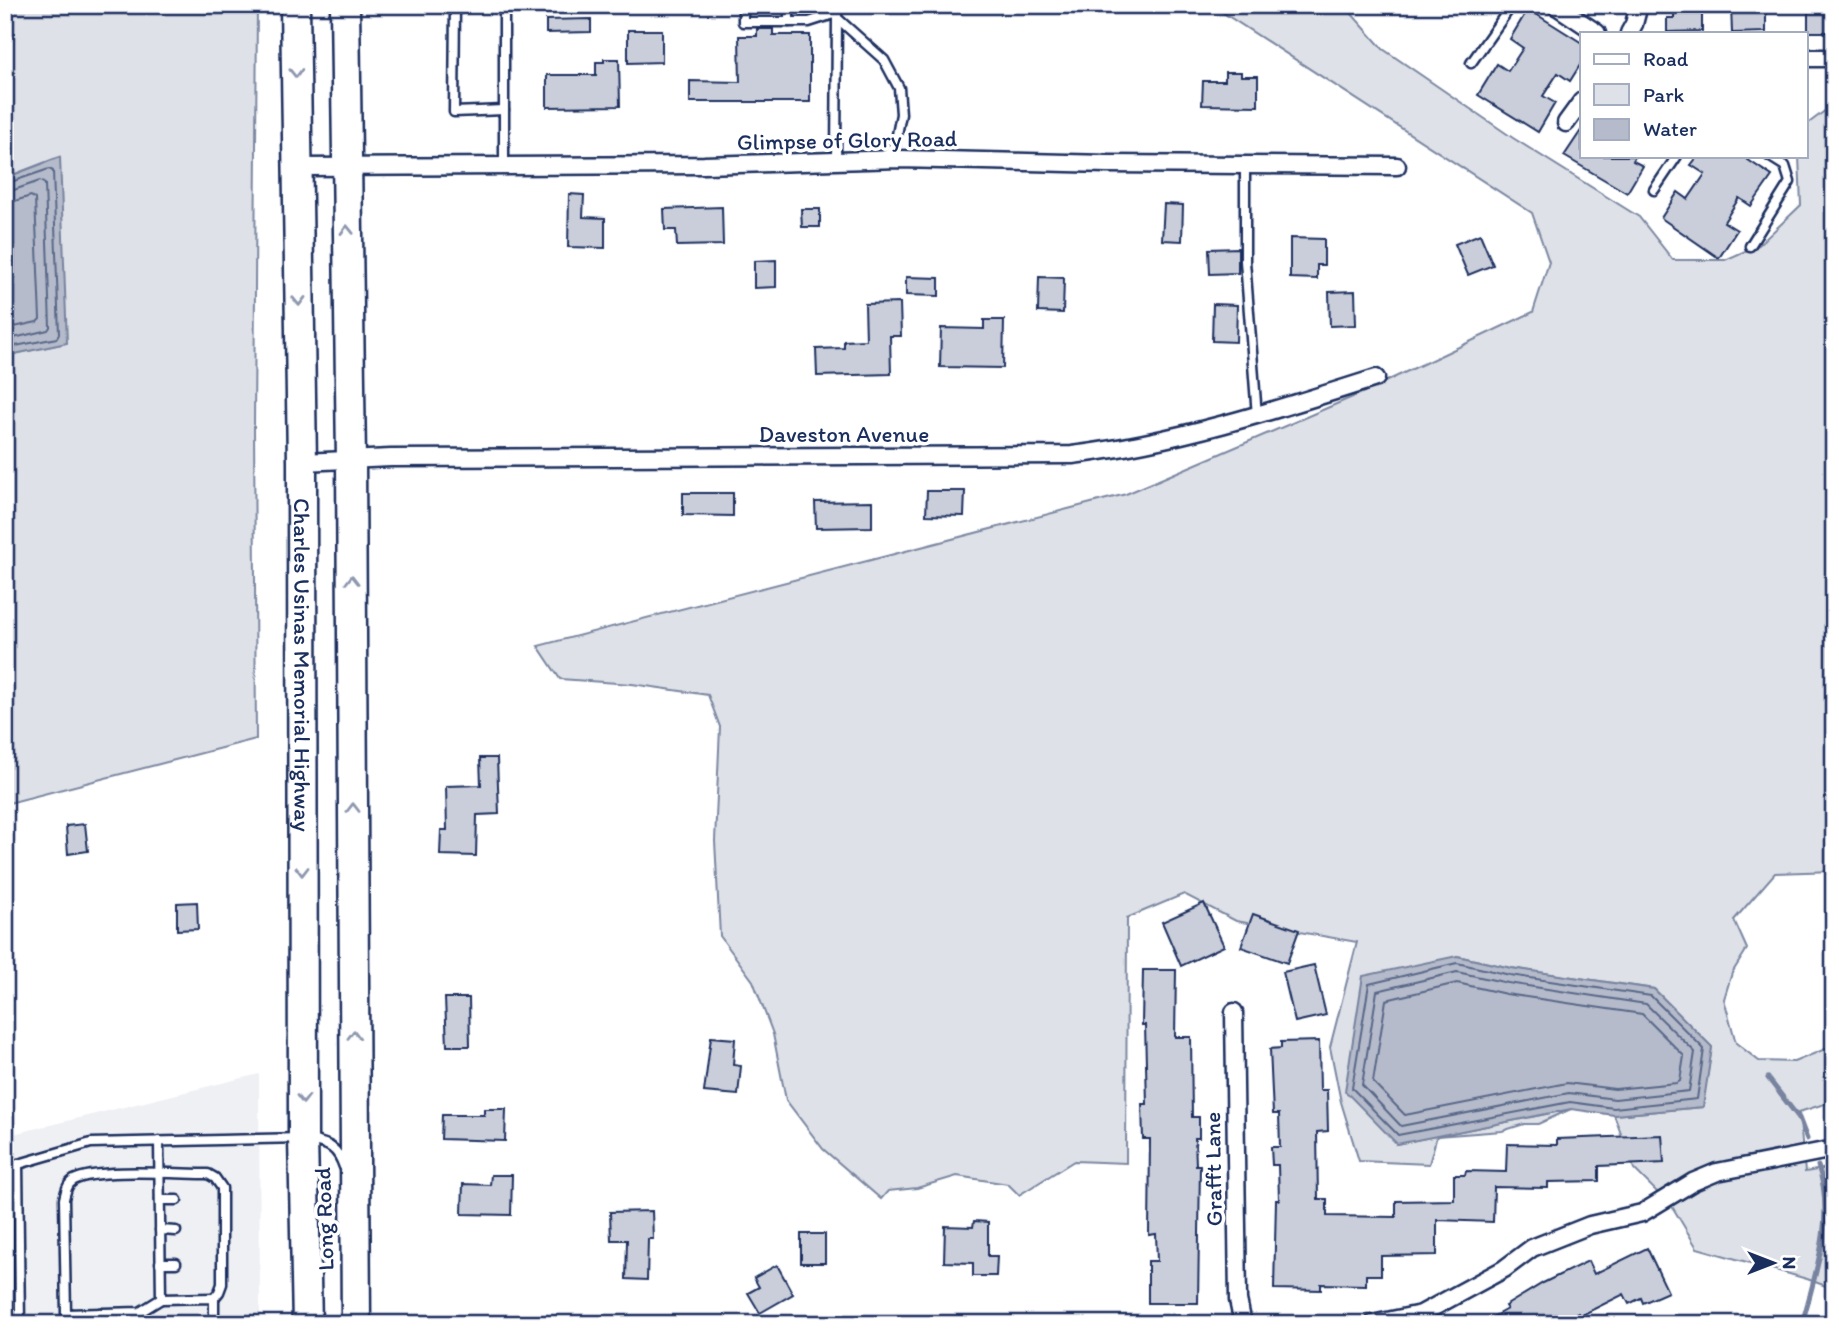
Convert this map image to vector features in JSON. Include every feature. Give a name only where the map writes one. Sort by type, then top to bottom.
[{"type":"highway","name":"Charles Usinas Memorial Highway","points":[[295,5],[302,462],[303,1138],[307,1324]]},
{"type":"highway","points":[[345,5],[345,166],[351,461],[351,1312]]},
{"type":"street","points":[[1555,5],[1596,32]]},
{"type":"street","points":[[1630,32],[1639,5]]},
{"type":"street","points":[[1808,58],[1834,58]]},
{"type":"street","points":[[1566,123],[1580,104]]},
{"type":"street","name":"Glimpse of Glory Road","points":[[298,167],[691,165],[900,159],[1397,166]]},
{"type":"street","name":"Daveston Avenue","points":[[302,462],[391,458],[1072,455],[1127,448],[1257,416],[1377,378]]},
{"type":"street","name":"Grafft Lane","points":[[1234,1012],[1238,1300],[1243,1324]]},
{"type":"street","points":[[1372,1324],[1421,1314],[1504,1269],[1532,1248],[1590,1225],[1642,1213],[1693,1182],[1717,1172],[1834,1149]]},
{"type":"lane","points":[[455,5],[454,112],[503,110]]},
{"type":"lane","points":[[503,5],[503,165]]},
{"type":"lane","points":[[743,5],[743,22],[809,22],[837,12]]},
{"type":"lane","points":[[789,5],[789,22]]},
{"type":"lane","points":[[1471,63],[1512,5]]},
{"type":"lane","points":[[837,12],[884,60],[899,88],[901,114],[895,145],[878,161]]},
{"type":"lane","points":[[836,161],[837,12]]},
{"type":"lane","points":[[1654,190],[1676,158]]},
{"type":"lane","points":[[1750,246],[1790,182],[1785,166],[1772,158]]},
{"type":"lane","points":[[1245,165],[1245,261],[1257,416]]},
{"type":"lane","points":[[5,1168],[91,1143],[303,1138]]},
{"type":"lane","name":"Long Road","points":[[303,1138],[328,1144],[340,1152],[345,1168],[345,1181]]},
{"type":"lane","points":[[159,1141],[161,1298]]},
{"type":"lane","points":[[18,1164],[20,1324]]},
{"type":"lane","points":[[214,1298],[161,1298],[140,1312],[66,1314],[64,1199],[67,1186],[75,1180],[95,1174],[208,1174],[215,1178],[222,1188],[218,1200],[218,1262],[222,1284],[214,1298],[214,1324]]},
{"type":"lane","points":[[160,1200],[177,1200]]},
{"type":"lane","points":[[160,1230],[176,1231]]},
{"type":"lane","points":[[160,1263],[176,1263]]},
{"type":"lane","name":"Long Road","points":[[347,1324],[351,1312]]},
{"type":"lane","points":[[100,1313],[114,1324]]},
{"type":"shaded area","points":[[259,1074],[260,1324],[5,1324],[5,1136]]},
{"type":"green space","points":[[5,5],[257,5],[254,427],[256,739],[5,804],[5,356],[66,343],[59,157],[5,178]]},
{"type":"green space","points":[[1211,5],[1344,5],[1383,49],[1513,138],[1639,217],[1673,260],[1725,260],[1759,245],[1801,205],[1799,158],[1808,158],[1808,124],[1834,104],[1834,871],[1775,873],[1734,920],[1747,949],[1732,973],[1724,999],[1736,1043],[1759,1061],[1794,1062],[1830,1047],[1834,1048],[1834,1101],[1799,1112],[1805,1172],[1834,1167],[1834,1289],[1697,1248],[1673,1208],[1634,1169],[1614,1115],[1702,1107],[1712,1047],[1654,989],[1511,968],[1457,956],[1396,1144],[1571,1109],[1538,1124],[1524,1124],[1502,1131],[1437,1136],[1429,1164],[1359,1161],[1341,1102],[1330,1047],[1357,942],[1236,921],[1184,894],[1127,918],[1126,1163],[1074,1161],[1019,1195],[1008,1184],[957,1176],[917,1188],[888,1191],[881,1199],[823,1149],[786,1100],[773,1034],[753,981],[720,936],[715,841],[720,727],[708,695],[632,684],[560,679],[538,646],[1126,494],[1355,396],[1533,312],[1549,262],[1532,213]]},
{"type":"water","points":[[60,157],[67,343],[5,356],[5,178]]},
{"type":"water","points":[[1457,956],[1511,968],[1654,989],[1712,1047],[1703,1107],[1614,1115],[1571,1109],[1397,1144],[1345,1091],[1363,976]]},
{"type":"building","points":[[1674,5],[1702,5],[1702,31],[1667,32],[1667,18],[1674,18]]},
{"type":"building","points":[[1731,5],[1766,5],[1766,32],[1732,32]]},
{"type":"building","points":[[1834,5],[1834,32],[1808,32],[1808,6]]},
{"type":"building","points":[[1528,9],[1580,42],[1580,65],[1570,81],[1558,73],[1543,96],[1555,103],[1538,132],[1478,95],[1497,64],[1508,71],[1523,48],[1510,39]]},
{"type":"building","points":[[591,19],[591,32],[546,33],[546,20]]},
{"type":"building","points":[[757,29],[773,29],[773,35],[810,35],[810,102],[690,102],[690,81],[740,82],[739,36],[757,36]]},
{"type":"building","points":[[628,30],[662,30],[662,62],[628,63]]},
{"type":"building","points":[[604,59],[619,59],[620,106],[547,107],[547,75],[596,75],[596,62],[604,62]]},
{"type":"building","points":[[1225,72],[1258,76],[1258,106],[1202,105],[1203,81],[1225,81]]},
{"type":"building","points":[[1580,132],[1580,158],[1634,158],[1633,161],[1643,166],[1627,193],[1564,156]]},
{"type":"building","points":[[1696,158],[1745,158],[1772,176],[1751,206],[1739,198],[1724,222],[1737,230],[1719,258],[1661,218],[1678,192],[1688,199],[1705,174],[1691,165]]},
{"type":"building","points":[[569,194],[584,195],[583,217],[605,218],[605,248],[568,247]]},
{"type":"building","points":[[1164,204],[1183,205],[1182,241],[1162,240]]},
{"type":"building","points":[[722,207],[723,245],[677,246],[676,230],[665,230],[664,209]]},
{"type":"building","points":[[801,209],[820,209],[820,227],[802,227]]},
{"type":"building","points":[[1480,234],[1493,265],[1468,275],[1455,244]]},
{"type":"building","points":[[1290,238],[1324,239],[1324,265],[1317,265],[1317,279],[1290,278]]},
{"type":"building","points":[[1238,248],[1238,273],[1210,274],[1209,249]]},
{"type":"building","points":[[776,260],[776,287],[754,288],[754,261]]},
{"type":"building","points":[[906,277],[939,278],[939,296],[906,295]]},
{"type":"building","points":[[1039,277],[1064,278],[1063,313],[1038,312]]},
{"type":"building","points":[[1355,291],[1356,325],[1330,326],[1329,292]]},
{"type":"building","points":[[900,303],[901,336],[890,336],[891,374],[817,376],[816,349],[844,348],[844,341],[866,340],[865,304]]},
{"type":"building","points":[[1213,304],[1237,305],[1236,342],[1212,341]]},
{"type":"building","points":[[984,320],[1004,320],[1003,368],[940,367],[941,328],[984,329]]},
{"type":"building","points":[[927,491],[965,491],[964,516],[926,515]]},
{"type":"building","points":[[683,493],[733,493],[733,516],[683,515]]},
{"type":"building","points":[[872,501],[872,527],[816,528],[815,502]]},
{"type":"building","points":[[480,758],[497,758],[499,814],[477,815],[476,856],[440,855],[441,830],[447,830],[446,786],[481,785]]},
{"type":"building","points":[[85,824],[88,851],[68,854],[66,826]]},
{"type":"building","points":[[197,902],[198,929],[177,930],[177,903]]},
{"type":"building","points":[[1204,903],[1224,946],[1181,966],[1162,922]]},
{"type":"building","points":[[1253,914],[1299,930],[1287,963],[1241,947]]},
{"type":"building","points":[[1314,965],[1326,1015],[1295,1022],[1283,972]]},
{"type":"building","points":[[1143,970],[1176,970],[1175,1037],[1191,1037],[1192,1117],[1199,1117],[1199,1138],[1195,1138],[1196,1165],[1200,1165],[1198,1303],[1148,1303],[1148,1261],[1157,1261],[1156,1234],[1149,1235],[1150,1139],[1143,1139],[1142,1104],[1147,1104],[1145,1025],[1142,1025]]},
{"type":"building","points":[[445,998],[469,998],[470,1046],[447,1046]]},
{"type":"building","points":[[711,1037],[735,1039],[733,1065],[741,1066],[738,1095],[704,1092]]},
{"type":"building","points":[[1319,1041],[1320,1090],[1327,1090],[1328,1131],[1317,1132],[1318,1199],[1327,1199],[1327,1216],[1396,1217],[1396,1201],[1454,1200],[1454,1175],[1465,1175],[1466,1171],[1506,1172],[1507,1144],[1557,1145],[1557,1139],[1662,1135],[1664,1163],[1599,1166],[1599,1181],[1548,1182],[1548,1188],[1494,1187],[1493,1222],[1437,1220],[1437,1255],[1381,1256],[1381,1275],[1366,1275],[1366,1285],[1321,1284],[1321,1290],[1274,1289],[1276,1200],[1279,1200],[1278,1165],[1272,1165],[1271,1147],[1280,1147],[1279,1114],[1273,1114],[1270,1049],[1281,1048],[1281,1042]]},
{"type":"building","points":[[484,1109],[506,1109],[505,1141],[441,1139],[442,1115],[484,1115]]},
{"type":"building","points":[[491,1175],[512,1175],[511,1215],[462,1214],[463,1184],[490,1185]]},
{"type":"building","points":[[652,1211],[653,1239],[648,1239],[647,1280],[626,1279],[627,1240],[611,1240],[610,1212]]},
{"type":"building","points":[[974,1221],[988,1222],[988,1256],[997,1256],[996,1276],[973,1276],[973,1263],[944,1262],[945,1226],[973,1227]]},
{"type":"building","points":[[801,1234],[825,1234],[825,1263],[801,1263]]},
{"type":"building","points":[[1647,1248],[1668,1292],[1643,1303],[1641,1298],[1629,1304],[1624,1294],[1559,1324],[1480,1324],[1507,1309],[1505,1306],[1543,1283],[1588,1261],[1594,1274]]},
{"type":"building","points":[[777,1265],[793,1294],[760,1313],[748,1293],[759,1287],[754,1278]]},
{"type":"waterway","points":[[1768,1078],[1799,1118],[1807,1139]]},
{"type":"waterway","points":[[1802,1324],[1822,1245],[1825,1205],[1818,1166]]}]
